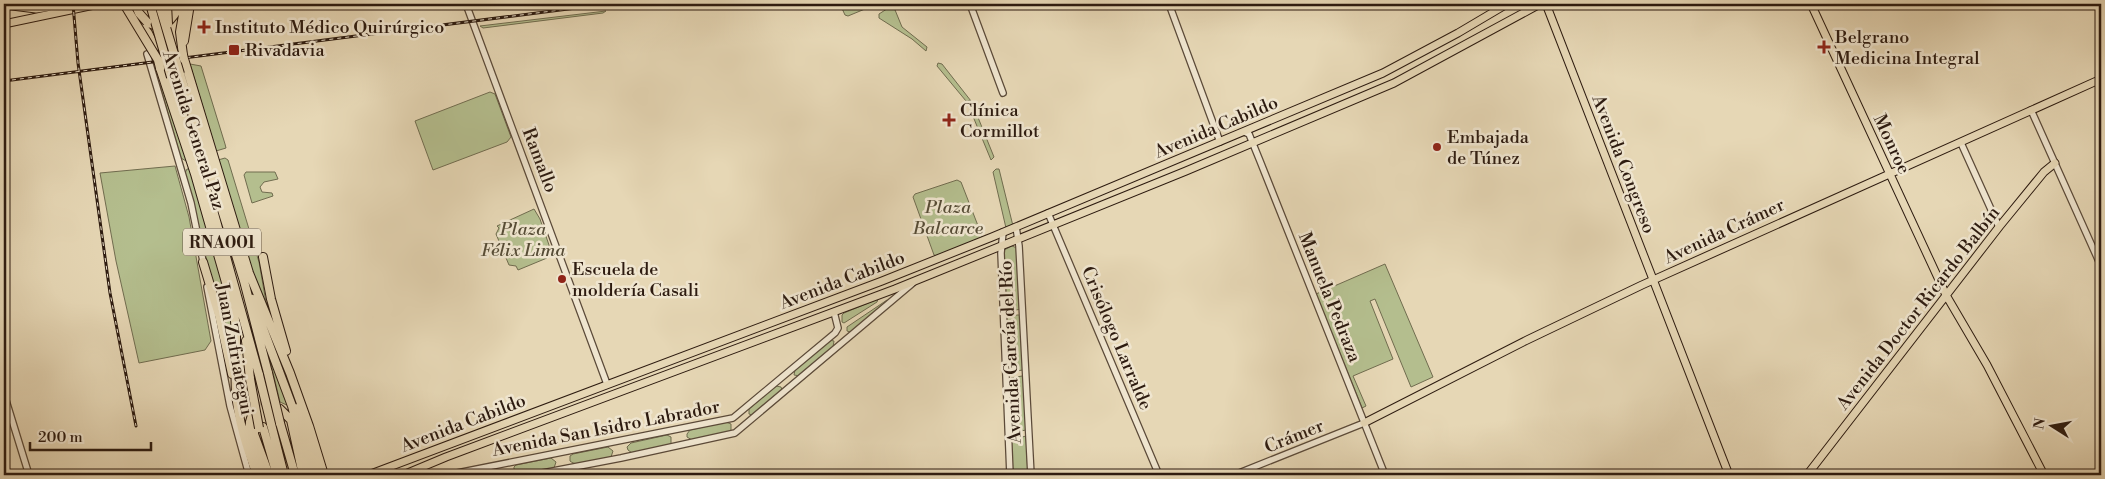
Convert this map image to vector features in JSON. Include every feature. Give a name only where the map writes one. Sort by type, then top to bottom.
[{"type":"highway","points":[[123,4],[157,16],[167,13],[176,4]]},
{"type":"highway","points":[[123,4],[138,20],[155,47],[160,66],[187,126]]},
{"type":"highway","name":"Avenida General Paz","points":[[123,4],[160,66],[192,152],[242,312],[259,374],[260,423],[284,475]]},
{"type":"highway","points":[[135,4],[146,22],[159,26],[167,23],[174,17],[183,4]]},
{"type":"highway","name":"Avenida General Paz","points":[[150,4],[187,126],[192,152]]},
{"type":"highway","name":"Avenida General Paz","points":[[159,4],[169,41],[185,72],[207,147],[249,272],[290,373],[309,426],[317,462],[324,475]]},
{"type":"highway","points":[[167,4],[169,41]]},
{"type":"highway","points":[[183,4],[180,26],[184,57]]},
{"type":"highway","name":"Avenida General Paz","points":[[190,4],[184,57],[185,72],[190,106],[207,147]]},
{"type":"highway","name":"Avenida General Paz","points":[[214,168],[295,475]]},
{"type":"highway","name":"Avenida General Paz","points":[[198,173],[235,318],[236,394],[244,436],[257,475]]},
{"type":"highway","points":[[263,257],[271,299],[286,351],[290,373]]},
{"type":"highway","points":[[203,262],[219,315],[236,394]]},
{"type":"highway","points":[[244,281],[281,362],[317,462],[318,475]]},
{"type":"highway","points":[[242,312],[250,378],[260,423],[275,475]]},
{"type":"highway","points":[[262,320],[296,420],[310,475]]},
{"type":"highway","points":[[296,420],[289,410],[279,407],[292,420],[303,475]]},
{"type":"highway","points":[[260,423],[249,424],[249,432],[263,475]]},
{"type":"highway","points":[[260,423],[254,434],[269,475]]},
{"type":"main road","points":[[4,5],[36,9],[71,4]]},
{"type":"main road","points":[[4,24],[99,4]]},
{"type":"main road","name":"Avenida Cabildo","points":[[368,475],[385,472],[607,384],[882,281],[1016,227],[1383,73],[1458,33],[1507,4]]},
{"type":"main road","name":"Avenida Cabildo","points":[[403,475],[914,282],[1053,225],[1394,83],[1540,4]]},
{"type":"main road","name":"Avenida Congreso","points":[[1546,4],[1729,475]]},
{"type":"main road","name":"Monroe","points":[[1811,4],[1946,296],[1987,365],[2044,475]]},
{"type":"main road","name":"Avenida Crámer","points":[[1364,423],[1525,341],[1653,280],[2101,79]]},
{"type":"main road","name":"Avenida Doctor Ricardo Balbín","points":[[1807,475],[1999,227],[2044,172],[2055,163]]},
{"type":"street","name":"Ramallo","points":[[466,4],[607,384]]},
{"type":"street","points":[[970,4],[1003,93]]},
{"type":"street","points":[[1169,4],[1220,142]]},
{"type":"street","name":"Juan Zufriategui","points":[[147,54],[191,203],[219,352],[249,475]]},
{"type":"street","points":[[2032,110],[2101,266]]},
{"type":"street","name":"Manuela Pedraza","points":[[1244,132],[1249,134],[1385,475]]},
{"type":"street","points":[[1961,143],[1999,227]]},
{"type":"street","name":"Crisólogo Larralde","points":[[1048,213],[1159,475]]},
{"type":"street","name":"Avenida García del Río","points":[[1016,227],[1019,239],[1031,475]]},
{"type":"street","name":"Avenida García del Río","points":[[1003,232],[1010,475]]},
{"type":"street","name":"Avenida San Isidro Labrador","points":[[532,475],[614,460],[735,433],[914,282]]},
{"type":"street","name":"Avenida San Isidro Labrador","points":[[447,475],[733,418],[831,336],[838,328],[834,312]]},
{"type":"street","points":[[4,394],[29,475]]},
{"type":"street","name":"Crámer","points":[[1234,475],[1364,423]]},
{"type":"green space","points":[[840,4],[877,4],[848,16],[845,15]]},
{"type":"green space","points":[[893,5],[902,27],[927,47],[926,51],[912,39],[879,18],[879,14]]},
{"type":"green space","points":[[606,11],[603,13],[483,28],[480,26]]},
{"type":"green space","points":[[938,63],[942,64],[971,101],[966,101],[937,66]]},
{"type":"green space","points":[[190,64],[201,66],[226,148],[216,151]]},
{"type":"green space","points":[[162,85],[188,160],[186,161],[181,158],[160,86]]},
{"type":"green space","points":[[490,92],[495,94],[511,137],[507,142],[433,170],[415,121]]},
{"type":"green space","points":[[975,110],[994,157],[991,160],[972,114],[972,111]]},
{"type":"green space","points":[[225,158],[228,160],[259,262],[266,302],[278,334],[253,274],[218,160]]},
{"type":"green space","points":[[175,166],[189,217],[211,341],[205,350],[139,363],[116,261],[100,173]]},
{"type":"green space","points":[[187,169],[190,169],[229,303],[232,333],[231,359],[185,173]]},
{"type":"green space","points":[[999,169],[1013,226],[1006,228],[993,172]]},
{"type":"green space","points":[[246,172],[275,172],[278,179],[264,182],[260,187],[262,192],[272,193],[273,196],[252,203],[244,175]]},
{"type":"green space","name":"Plaza Balcarce","points":[[957,180],[961,182],[982,236],[981,239],[937,256],[934,255],[913,197],[915,194]]},
{"type":"green space","name":"Plaza Félix Lima","points":[[534,209],[540,219],[549,245],[547,258],[518,270],[516,266],[509,265],[496,234],[499,228],[497,226]]},
{"type":"green space","points":[[1012,246],[1017,248],[1021,309],[1006,312],[1003,253],[1004,250]]},
{"type":"green space","points":[[1385,264],[1433,377],[1411,387],[1375,299],[1370,301],[1393,359],[1353,376],[1366,406],[1362,408],[1316,294]]},
{"type":"green space","points":[[878,299],[877,302],[844,323],[842,322],[842,315],[844,313]]},
{"type":"green space","points":[[887,300],[888,302],[850,332],[847,331],[847,327]]},
{"type":"green space","points":[[1021,315],[1023,370],[1009,372],[1006,320],[1008,317]]},
{"type":"green space","points":[[829,340],[834,341],[833,347],[800,376],[794,375],[795,370]]},
{"type":"green space","points":[[267,347],[289,406],[280,402]]},
{"type":"green space","points":[[1024,377],[1026,430],[1011,433],[1009,381],[1011,378]]},
{"type":"green space","points":[[776,386],[781,387],[782,390],[752,415],[749,414],[749,409]]},
{"type":"green space","points":[[726,422],[731,424],[731,431],[692,440],[687,437],[690,430]]},
{"type":"green space","points":[[667,435],[671,437],[671,444],[632,453],[628,450],[627,447],[631,443]]},
{"type":"green space","points":[[1026,436],[1028,475],[1012,475],[1011,440]]},
{"type":"green space","points":[[608,447],[613,451],[611,457],[584,464],[570,461],[570,456],[573,454]]},
{"type":"green space","points":[[551,458],[556,462],[554,468],[519,475],[514,472],[516,465]]},
{"type":"tunnel","points":[[252,414],[263,404],[278,404]]},
{"type":"railway","points":[[73,4],[78,63],[110,293],[136,426]]},
{"type":"railway","points":[[4,81],[607,4]]},
{"type":"place","name":"Instituto Médico Quirúrgico","points":[[204,27]]},
{"type":"place","name":"Belgrano Medicina Integral","points":[[1824,47]]},
{"type":"place","name":"Rivadavia","points":[[234,50]]},
{"type":"place","name":"Clínica Cormillot","points":[[949,120]]},
{"type":"place","name":"Embajada de Túnez","points":[[1437,147]]},
{"type":"place","name":"Escuela de moldería Casali","points":[[562,279]]}]
